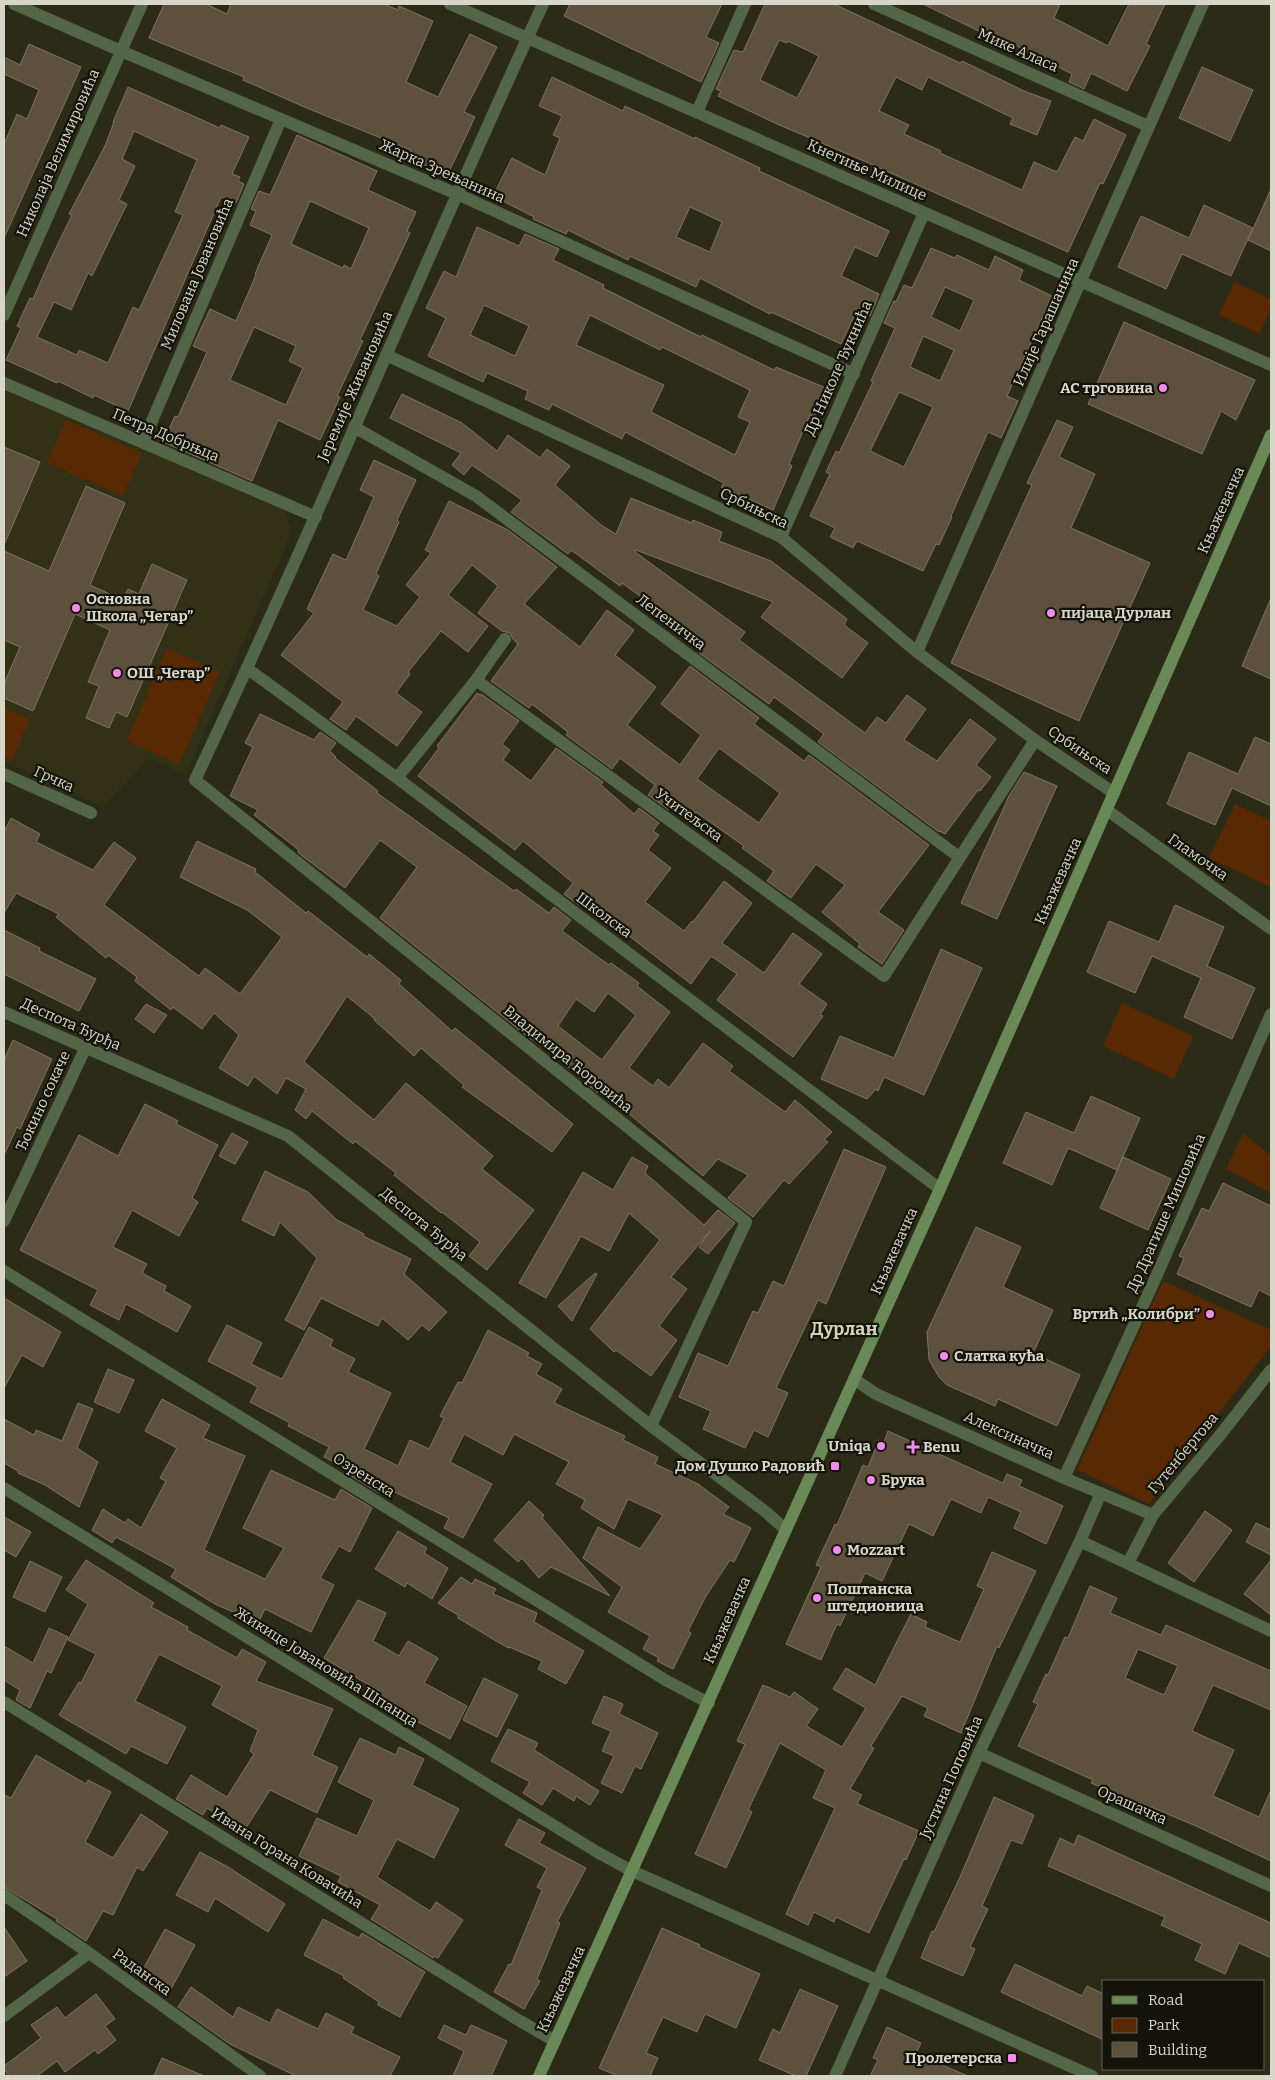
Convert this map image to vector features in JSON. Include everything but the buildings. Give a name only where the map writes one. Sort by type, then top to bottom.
[{"type":"main road","name":"Књажевачка","points":[[539,2076],[940,1189],[1271,435]]},
{"type":"street","name":"Жарка Зрењанина","points":[[14,4],[457,194],[854,374]]},
{"type":"street","name":"Николаја Велимировића","points":[[4,315],[142,4]]},
{"type":"street","name":"Кнегиње Милице","points":[[450,4],[1271,365]]},
{"type":"street","name":"Јеремије Живановића","points":[[196,780],[316,517],[457,194],[543,4]]},
{"type":"street","points":[[696,112],[745,4]]},
{"type":"street","name":"Мике Аласа","points":[[874,4],[1148,126]]},
{"type":"street","name":"Илије Гарашанина","points":[[917,652],[1203,4]]},
{"type":"street","name":"Милована Јовановића","points":[[143,442],[281,120]]},
{"type":"street","name":"Др Николе Ђукнића","points":[[781,537],[924,213]]},
{"type":"street","name":"Србињска","points":[[386,355],[781,537],[917,652],[1035,740],[1114,793]]},
{"type":"street","name":"Петра Добрњца","points":[[4,383],[316,517]]},
{"type":"street","name":"Лепеничка","points":[[354,427],[476,496],[959,857]]},
{"type":"street","points":[[397,778],[476,680],[505,639]]},
{"type":"street","name":"Школска","points":[[248,669],[397,778],[940,1189]]},
{"type":"street","name":"Учитељска","points":[[476,680],[884,976],[959,857]]},
{"type":"street","points":[[959,857],[1035,740]]},
{"type":"street","name":"Грчка","points":[[4,774],[91,813]]},
{"type":"street","name":"Владимира Ћоровића","points":[[196,780],[746,1222],[651,1426]]},
{"type":"street","name":"Гламочка","points":[[1106,810],[1271,929]]},
{"type":"street","name":"Деспота Ђурђа","points":[[4,1012],[288,1136],[651,1426],[766,1512],[785,1529]]},
{"type":"street","name":"Др Драгише Мишовића","points":[[1064,1478],[1156,1277],[1271,1014]]},
{"type":"street","name":"Ђокино сокаче","points":[[4,1221],[85,1049]]},
{"type":"street","name":"Озренска","points":[[4,1271],[667,1681],[709,1703]]},
{"type":"street","name":"Гутенбергова","points":[[1128,1563],[1153,1515],[1221,1434],[1271,1370]]},
{"type":"street","name":"Алексиначка","points":[[854,1380],[876,1394],[1064,1478],[1153,1515]]},
{"type":"street","name":"Жикице Јовановића Шпанца","points":[[4,1488],[597,1852],[632,1871]]},
{"type":"street","name":"Јустина Поповића","points":[[835,2076],[979,1753],[1101,1493]]},
{"type":"street","points":[[1080,1541],[1271,1631]]},
{"type":"street","name":"Ивана Горана Ковачића","points":[[4,1702],[520,2022],[554,2041]]},
{"type":"street","name":"Орашачка","points":[[979,1753],[1271,1886]]},
{"type":"street","points":[[632,1871],[1092,2076]]},
{"type":"street","name":"Раданска","points":[[4,1895],[89,1953],[240,2070],[260,2076]]},
{"type":"street","points":[[4,2016],[89,1953]]},
{"type":"shaded area","name":"ОШ „Чегар”","points":[[4,388],[286,511],[291,534],[186,774],[148,758],[104,807],[4,762]]},
{"type":"green space","points":[[1234,282],[1271,299],[1271,308],[1259,334],[1219,315]]},
{"type":"green space","points":[[66,420],[142,453],[123,496],[47,463]]},
{"type":"green space","points":[[167,648],[220,672],[179,764],[127,741]]},
{"type":"green space","points":[[4,708],[30,719],[12,760],[4,757]]},
{"type":"green space","points":[[1235,804],[1271,821],[1271,887],[1209,858]]},
{"type":"green space","points":[[1122,1003],[1193,1036],[1174,1079],[1103,1046]]},
{"type":"green space","points":[[1243,1133],[1271,1156],[1271,1193],[1226,1169]]},
{"type":"green space","name":"Вртић „Колибри”","points":[[1163,1281],[1271,1330],[1271,1346],[1149,1504],[1077,1470]]},
{"type":"place","name":"АС трговина","points":[[1163,388]]},
{"type":"place","name":"Основна Школа „Чегар”","points":[[76,608]]},
{"type":"place","name":"пијаца Дурлан","points":[[1051,613]]},
{"type":"place","name":"ОШ „Чегар”","points":[[117,673]]},
{"type":"place","name":"Вртић „Колибри”","points":[[1210,1314]]},
{"type":"place","name":"Слатка кућа","points":[[944,1356]]},
{"type":"place","name":"Uniqa","points":[[881,1446]]},
{"type":"place","name":"Benu","points":[[913,1447]]},
{"type":"place","name":"Дом Душко Радовић","points":[[835,1466]]},
{"type":"place","name":"Брука","points":[[871,1480]]},
{"type":"place","name":"Mozzart","points":[[837,1550]]},
{"type":"place","name":"Поштанска штедионица","points":[[817,1598]]},
{"type":"place","name":"Пролетерска","points":[[1012,2058]]},
{"type":"district","name":"Дурлан","points":[[844,1329]]}]
